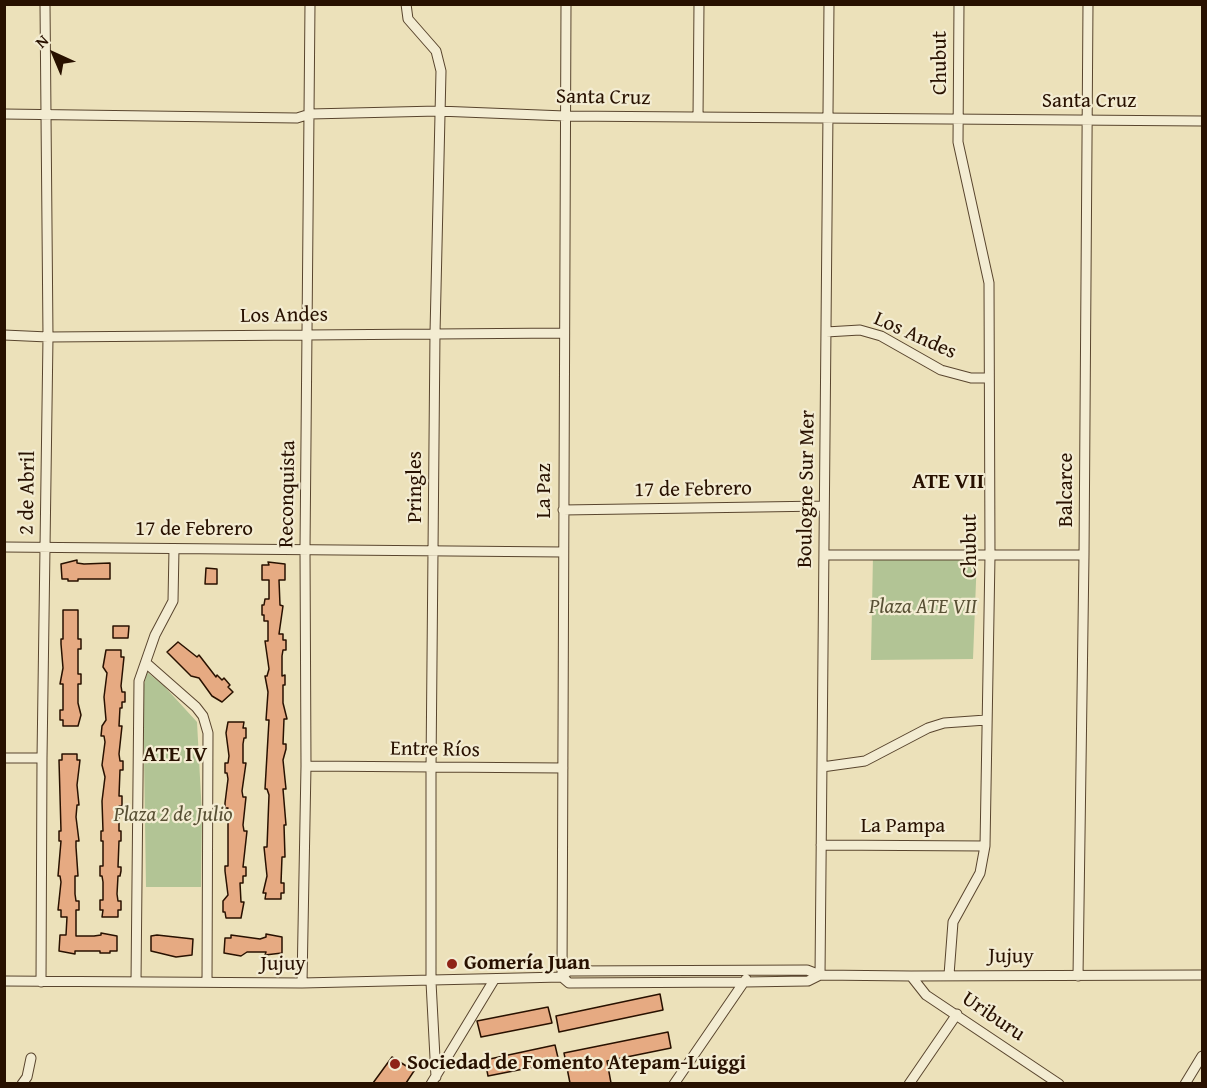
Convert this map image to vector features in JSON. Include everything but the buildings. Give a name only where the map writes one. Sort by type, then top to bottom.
[{"type":"street","name":"2 de Abril","points":[[42,981],[42,758],[48,337],[45,4]]},
{"type":"street","name":"Reconquista","points":[[302,983],[306,766],[305,549],[310,4]]},
{"type":"street","name":"Pringles","points":[[406,4],[408,19],[436,51],[441,61],[438,111],[431,768],[431,982],[434,1080]]},
{"type":"street","name":"La Paz","points":[[562,977],[566,4]]},
{"type":"street","points":[[698,117],[699,4]]},
{"type":"street","name":"Boulogne Sur Mer","points":[[820,975],[829,4]]},
{"type":"street","name":"Chubut","points":[[949,975],[950,935],[953,921],[980,873],[986,846],[990,556],[989,283],[960,160],[958,142],[959,4]]},
{"type":"street","name":"Balcarce","points":[[1077,976],[1084,555],[1088,4]]},
{"type":"street","name":"Santa Cruz","points":[[4,114],[297,118],[310,114],[438,111],[565,116],[1203,121]]},
{"type":"street","name":"Los Andes","points":[[826,332],[860,330],[881,336],[941,370],[971,378],[989,378]]},
{"type":"street","name":"Los Andes","points":[[4,335],[48,337],[564,333]]},
{"type":"street","name":"17 de Febrero","points":[[563,510],[824,506]]},
{"type":"street","name":"17 de Febrero","points":[[4,547],[562,552]]},
{"type":"street","points":[[136,981],[139,681],[155,635],[173,601],[174,549]]},
{"type":"street","points":[[824,555],[1084,555]]},
{"type":"street","points":[[146,663],[196,707],[203,716],[208,733],[207,982]]},
{"type":"street","points":[[822,767],[865,761],[928,728],[944,723],[986,720]]},
{"type":"street","points":[[4,758],[42,758]]},
{"type":"street","name":"Entre Ríos","points":[[306,766],[562,768]]},
{"type":"street","name":"La Pampa","points":[[821,845],[986,846]]},
{"type":"street","points":[[807,970],[820,975],[808,981],[744,982],[568,983],[562,977],[568,971],[807,970]]},
{"type":"street","points":[[674,1083],[751,971]]},
{"type":"street","name":"Jujuy","points":[[820,975],[1203,975]]},
{"type":"street","name":"Uriburu","points":[[911,976],[927,995],[1059,1083]]},
{"type":"street","name":"Jujuy","points":[[4,981],[302,983],[431,982],[562,977]]},
{"type":"street","points":[[434,1080],[494,980]]},
{"type":"street","points":[[909,1083],[957,1014]]},
{"type":"street","points":[[1185,1083],[1203,1056]]},
{"type":"street","points":[[22,1083],[27,1077],[31,1058]]},
{"type":"green space","name":"Plaza ATE VII","points":[[873,555],[977,556],[973,659],[871,660]]},
{"type":"green space","name":"Plaza 2 de Julio","points":[[147,672],[164,686],[197,722],[202,815],[201,887],[146,887],[143,689]]},
{"type":"place","name":"Gomería Juan","points":[[452,964]]},
{"type":"place","name":"Sociedad de Fomento Atepam-Luiggi","points":[[395,1064]]},
{"type":"district","name":"ATE VII","points":[[948,482]]},
{"type":"district","name":"ATE IV","points":[[175,755]]}]
